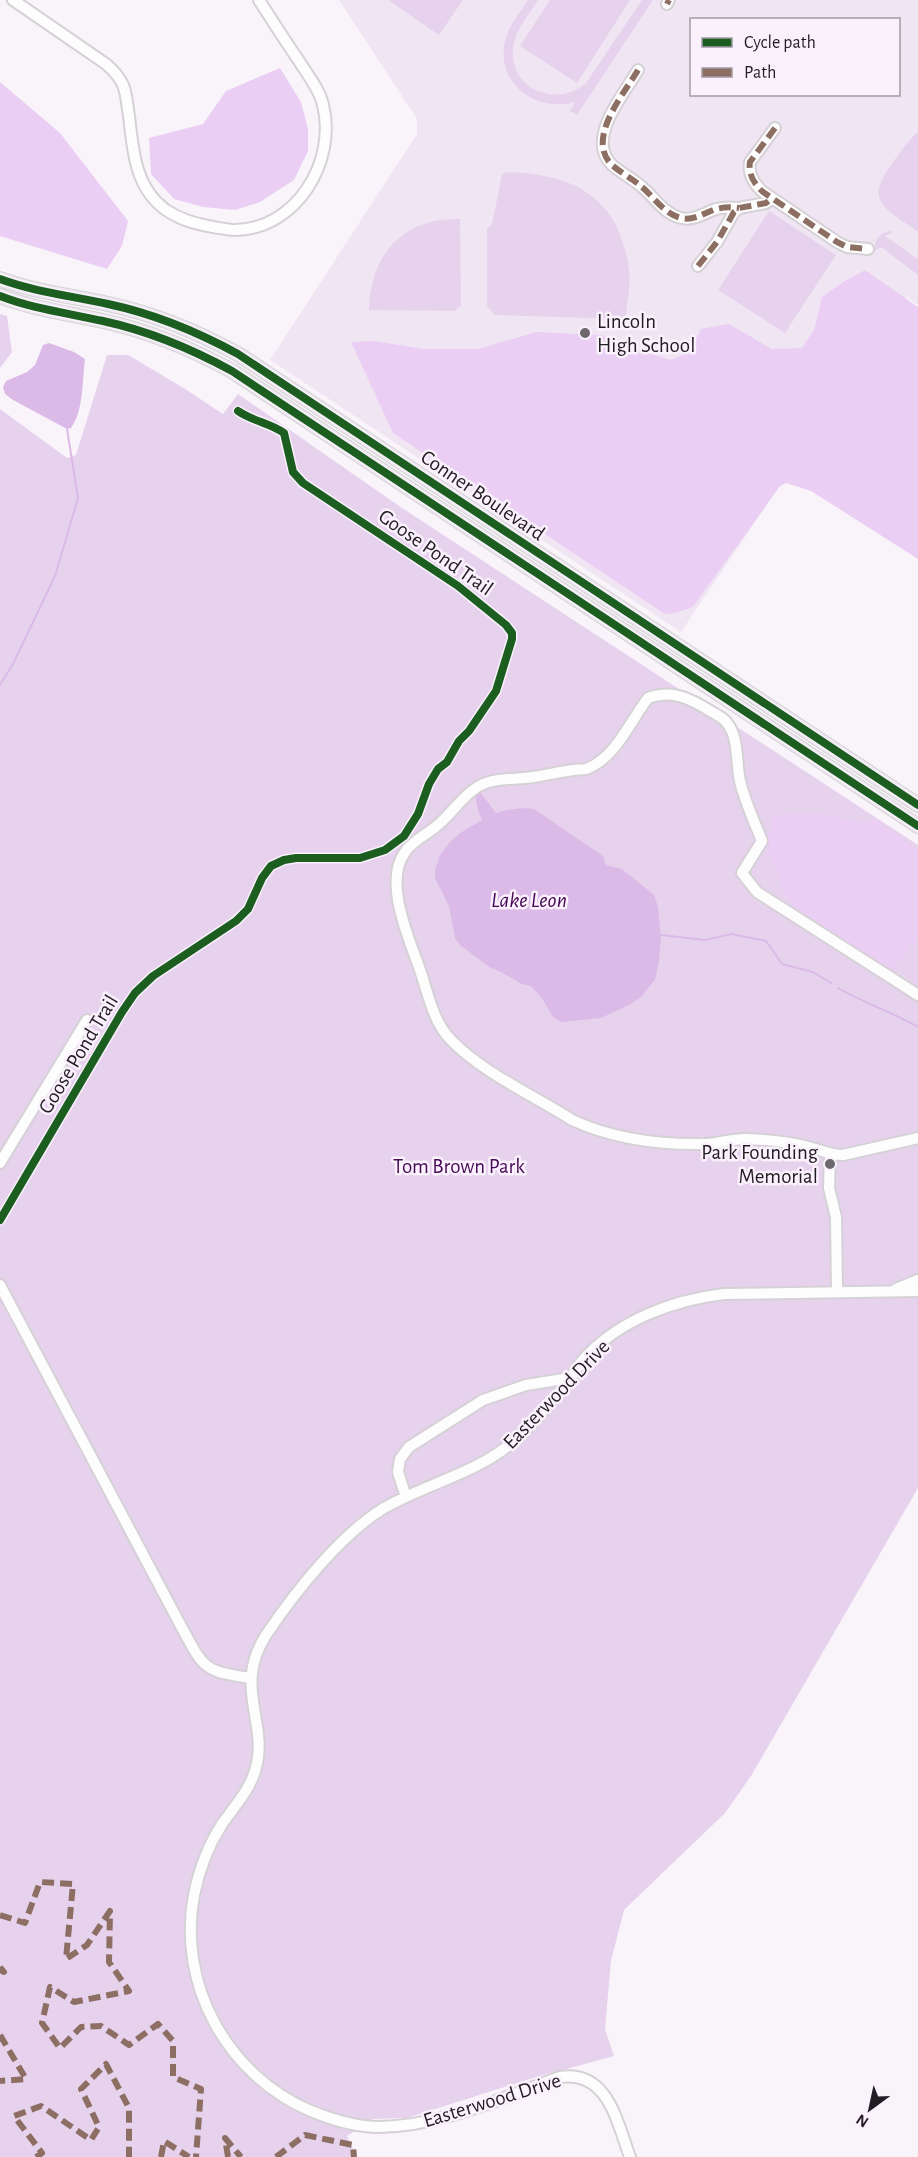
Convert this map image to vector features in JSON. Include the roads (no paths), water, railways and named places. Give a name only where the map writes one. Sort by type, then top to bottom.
[{"type":"main road","name":"Conner Boulevard","points":[[0,279],[56,295],[108,304],[167,320],[211,340],[268,374],[918,806]]},
{"type":"main road","name":"Conner Boulevard","points":[[0,296],[46,310],[104,321],[162,337],[195,351],[232,371],[918,826]]},
{"type":"main road","points":[[259,389],[268,374]]},
{"type":"main road","points":[[843,776],[852,762]]},
{"type":"street","points":[[13,0],[116,74],[127,94],[136,168],[146,191],[155,202],[183,220],[235,230],[254,227],[271,220],[304,194],[320,168],[326,138],[323,104],[308,76],[259,0]]},
{"type":"street","points":[[638,70],[605,128],[603,144],[607,158],[612,164],[642,186],[655,201],[675,216],[690,219],[721,208],[739,208],[766,203],[772,198]]},
{"type":"street","points":[[775,128],[750,161],[749,168],[755,185],[847,247],[868,249]]},
{"type":"street","points":[[698,266],[717,242],[729,219],[739,208]]},
{"type":"street","points":[[918,995],[757,892],[742,873],[762,841],[739,780],[733,737],[728,723],[688,698],[669,694],[648,698],[615,747],[605,757],[585,770],[577,769],[489,782],[479,786],[466,795],[438,825],[411,844],[403,854],[397,881],[397,897],[433,1008],[442,1028],[450,1039],[474,1060],[583,1125],[658,1143],[715,1143],[746,1139],[802,1146],[830,1155],[843,1155],[918,1138]]},
{"type":"street","points":[[0,1163],[87,1020]]},
{"type":"street","points":[[830,1155],[829,1188],[836,1217],[837,1292]]},
{"type":"street","name":"Easterwood Drive","points":[[892,1290],[918,1280]]},
{"type":"street","points":[[0,1285],[200,1660],[213,1671],[250,1678]]},
{"type":"street","name":"Easterwood Drive","points":[[630,2157],[602,2090],[578,2076],[560,2077],[442,2118],[421,2123],[375,2127],[323,2116],[283,2097],[256,2076],[230,2048],[209,2012],[198,1979],[193,1955],[191,1914],[198,1877],[212,1841],[245,1793],[255,1772],[258,1750],[250,1678],[253,1664],[263,1640],[309,1579],[340,1544],[363,1523],[406,1497],[490,1460],[525,1430],[582,1362],[602,1343],[643,1317],[670,1305],[700,1297],[724,1294],[918,1291]]},
{"type":"street","points":[[406,1497],[398,1472],[400,1460],[410,1447],[483,1400],[526,1385],[570,1378]]},
{"type":"water","points":[[49,343],[74,352],[85,359],[78,413],[71,428],[67,429],[13,400],[5,394],[3,387],[6,381],[27,372],[35,365],[43,345]]},
{"type":"water","name":"Lake Leon","points":[[474,784],[496,813],[505,810],[534,809],[603,856],[606,865],[622,869],[654,895],[658,907],[661,938],[659,961],[655,980],[641,997],[601,1018],[562,1022],[553,1017],[531,986],[522,984],[489,967],[460,945],[455,938],[449,906],[435,878],[435,870],[440,855],[450,842],[482,820],[472,785]]},
{"type":"waterway","points":[[0,685],[13,664],[55,576],[78,498],[67,429]]},
{"type":"waterway","points":[[661,935],[705,940],[731,934],[766,941],[782,964],[813,972],[831,983]]},
{"type":"waterway","points":[[838,988],[918,1027]]},
{"type":"place","name":"Lincoln High School","points":[[585,333]]},
{"type":"place","name":"Park Founding Memorial","points":[[830,1164]]},
{"type":"park label","name":"Tom Brown Park","points":[[459,1166]]}]
